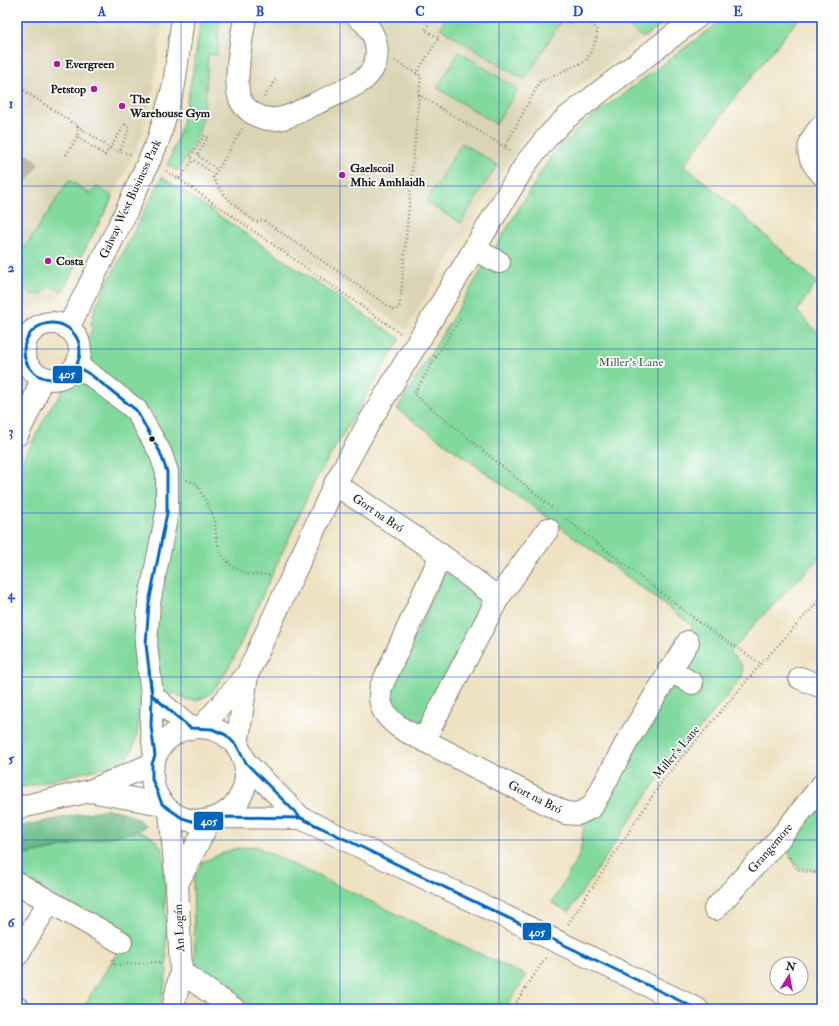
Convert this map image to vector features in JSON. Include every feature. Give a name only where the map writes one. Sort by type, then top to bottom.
[{"type":"street","name":"Galway West Business Park","points":[[68,328],[158,141],[174,85],[183,17]]},
{"type":"street","points":[[244,17],[238,76],[239,98],[245,107],[253,113],[269,119],[286,117],[351,87],[364,79],[372,69],[376,57],[377,45],[370,28],[358,17]]},
{"type":"street","points":[[196,728],[247,675],[335,484],[372,418],[527,162],[549,135],[589,99],[697,17]]},
{"type":"street","points":[[822,126],[814,134],[809,152],[811,162],[822,174]]},
{"type":"street","points":[[475,250],[499,262]]},
{"type":"street","points":[[54,323],[68,328],[73,333],[80,345],[80,352],[76,366],[65,376],[50,379],[42,377],[34,372],[24,357],[24,348],[32,331],[46,324],[54,323]]},
{"type":"street","points":[[76,366],[91,375],[136,410],[160,452],[167,472],[167,513],[149,603],[146,644],[152,695],[151,726],[154,760],[152,779],[157,795],[166,807],[182,818],[195,822],[214,819],[301,818]]},
{"type":"street","points":[[17,435],[34,400],[42,377]]},
{"type":"street","name":"Gort na Bró","points":[[335,484],[441,555],[498,598]]},
{"type":"street","points":[[424,740],[498,598],[556,519]]},
{"type":"street","name":"Gort na Bró","points":[[441,555],[381,687],[379,694],[380,705],[388,717],[402,729],[565,812],[583,812],[592,807],[629,738],[669,670],[688,642]]},
{"type":"street","points":[[669,670],[692,683]]},
{"type":"street","points":[[214,819],[233,808],[242,795],[247,776],[241,754],[247,675]]},
{"type":"street","points":[[800,678],[822,687]]},
{"type":"street","points":[[152,695],[196,728]]},
{"type":"street","points":[[17,808],[90,791],[154,760],[167,740],[178,732],[196,728],[212,729],[226,735],[241,754],[301,818],[697,1009]]},
{"type":"street","name":"Grangemore","points":[[715,910],[779,839],[822,786]]},
{"type":"street","points":[[90,791],[166,807]]},
{"type":"street","name":"An Logán","points":[[166,807],[177,884],[181,966],[173,1009]]},
{"type":"street","name":"An Logán","points":[[177,884],[214,819]]},
{"type":"street","points":[[17,883],[121,942]]},
{"type":"street","points":[[17,955],[49,902]]},
{"type":"street","points":[[181,966],[234,1009]]},
{"type":"path","points":[[416,74],[439,38],[425,30],[433,17]]},
{"type":"path","points":[[562,20],[571,22],[574,17]]},
{"type":"path","points":[[506,147],[540,81],[584,62],[587,58],[597,35],[597,29],[583,17]]},
{"type":"path","points":[[277,78],[253,113],[213,178],[231,204],[256,222],[263,220],[394,310],[398,309],[400,305],[421,76],[394,60]]},
{"type":"path","points":[[17,86],[110,148],[135,155]]},
{"type":"path","points":[[419,95],[514,153]]},
{"type":"path","points":[[77,137],[105,155],[125,125],[129,128],[120,151]]},
{"type":"path","points":[[66,156],[77,137],[78,126]]},
{"type":"path","points":[[215,175],[190,157],[205,135],[208,138],[197,155],[218,170]]},
{"type":"path","points":[[179,180],[194,160]]},
{"type":"path","points":[[162,169],[406,337]]},
{"type":"path","points":[[460,318],[414,394],[556,519],[700,623],[761,664]]},
{"type":"path","points":[[427,351],[436,357]]},
{"type":"path","points":[[182,478],[197,484],[215,519],[216,536],[221,554],[233,567],[248,574],[270,574],[277,577]]},
{"type":"path","name":"Miller's Lane","points":[[566,927],[659,785],[761,664],[822,597]]},
{"type":"path","points":[[779,839],[795,868],[801,871],[822,874]]},
{"type":"path","points":[[121,942],[114,955],[113,965],[181,966]]},
{"type":"path","points":[[512,1009],[548,953]]},
{"type":"shaded area","points":[[17,17],[163,17],[156,76],[141,139],[102,219],[58,301],[26,307],[17,322]]},
{"type":"shaded area","name":"Gaelscoil Mhic Amhlaidh","points":[[213,17],[671,17],[582,83],[535,126],[523,140],[488,194],[406,329],[177,171],[188,144]]},
{"type":"green space","points":[[202,17],[220,17],[217,55],[208,54],[205,102],[201,126],[189,154],[177,171],[167,165],[185,110]]},
{"type":"green space","points":[[446,17],[563,17],[525,80],[440,28]]},
{"type":"green space","points":[[616,17],[671,17],[643,38]]},
{"type":"green space","name":"Miller's Lane","points":[[726,17],[800,17],[741,90],[684,165],[727,201],[817,282],[797,311],[822,337],[822,555],[756,623],[730,653],[742,666],[742,677],[653,786],[569,912],[552,903],[580,854],[584,824],[652,712],[674,686],[677,686],[689,670],[688,660],[700,642],[688,632],[693,626],[543,514],[397,409],[551,156],[583,124]]},
{"type":"green space","points":[[459,52],[518,89],[496,124],[437,88]]},
{"type":"green space","points":[[462,143],[497,165],[461,223],[426,202]]},
{"type":"green space","points":[[162,177],[400,339],[314,483],[234,658],[219,683],[209,695],[197,700],[186,700],[175,693],[138,713],[136,741],[130,753],[121,763],[25,787],[20,786],[17,778],[17,479],[25,467],[21,463],[52,405],[58,399],[93,328],[91,325],[95,307]]},
{"type":"green space","points":[[69,180],[90,194],[96,186],[113,197],[62,292],[50,286],[43,293],[33,295],[17,282],[17,260]]},
{"type":"green space","points":[[446,572],[453,574],[479,598],[482,602],[482,609],[423,720],[417,722],[407,721],[393,708],[387,698],[443,574]]},
{"type":"green space","points":[[822,796],[822,871],[799,868],[792,860],[784,842]]},
{"type":"green space","points":[[106,809],[128,814],[146,826],[137,831],[17,857],[17,827]]},
{"type":"green space","points":[[132,831],[138,831],[148,835],[157,841],[164,856],[167,970],[160,1009],[82,1009],[127,937],[17,875],[17,857]]},
{"type":"green space","points":[[255,846],[526,976],[505,1009],[255,1009],[199,970],[195,964],[193,885],[195,875],[202,862],[233,849]]},
{"type":"tunnel","points":[[17,166],[29,176]]},
{"type":"transit line","name":"405","points":[[52,323],[63,325],[72,331],[78,340],[80,351],[78,362],[72,371],[63,377],[52,379],[41,377],[32,371],[26,362],[24,351],[26,340],[32,331],[41,325],[52,323]]},
{"type":"transit line","name":"405","points":[[76,366],[91,375],[136,410],[160,452],[167,472],[167,513],[149,603],[146,644],[152,695],[151,726],[155,756],[152,764],[152,779],[162,804],[182,818],[195,822],[209,821],[219,817],[301,818],[697,1009]]},
{"type":"transit line","name":"405","points":[[149,672],[152,695],[190,728],[212,729],[226,735],[237,746],[246,763],[301,818],[319,827]]},
{"type":"place","name":"Evergreen","points":[[57,64]]},
{"type":"place","name":"Petstop","points":[[94,89]]},
{"type":"place","name":"The Warehouse Gym","points":[[122,106]]},
{"type":"place","name":"Gaelscoil Mhic Amhlaidh","points":[[342,175]]},
{"type":"place","name":"Costa","points":[[48,261]]}]
